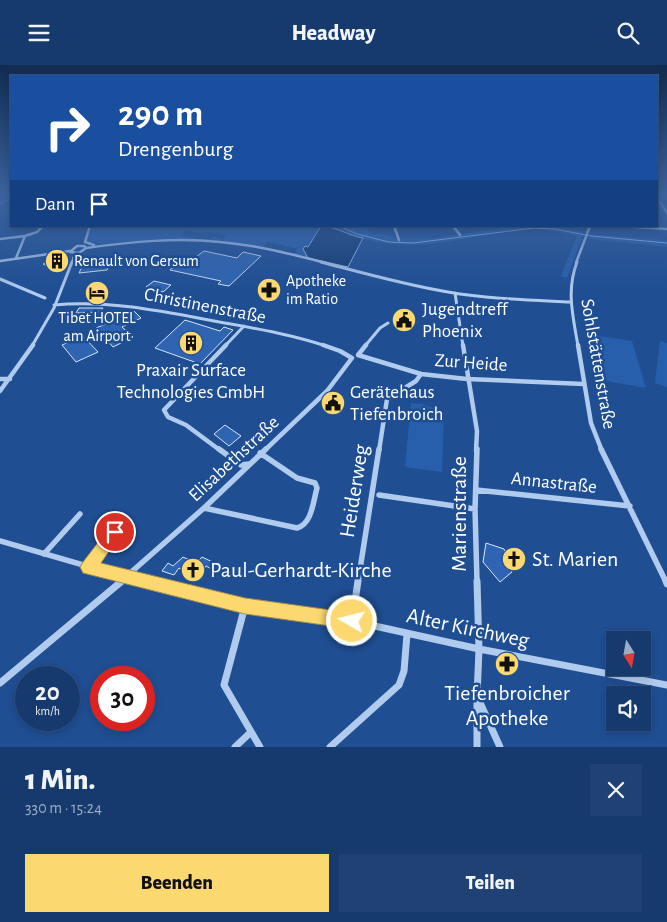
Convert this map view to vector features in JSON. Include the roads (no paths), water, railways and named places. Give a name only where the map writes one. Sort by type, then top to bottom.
[{"type":"street","points":[[0,239],[24,236],[37,232],[40,229]]},
{"type":"street","points":[[89,229],[85,243],[97,245],[182,240],[241,244],[407,284],[455,293],[486,298],[570,302]]},
{"type":"street","points":[[0,261],[70,251],[80,246],[89,229]]},
{"type":"street","points":[[395,229],[399,240]]},
{"type":"street","points":[[455,229],[460,235]]},
{"type":"street","name":"Sohlstättenstraße","points":[[589,229],[572,277],[570,302],[591,423],[667,584]]},
{"type":"street","points":[[16,258],[24,236]]},
{"type":"street","points":[[0,391],[33,346],[77,253],[86,248],[115,244]]},
{"type":"street","points":[[80,246],[86,248]]},
{"type":"street","points":[[70,251],[77,253]]},
{"type":"street","points":[[0,279],[45,298]]},
{"type":"street","name":"Marienstraße","points":[[455,293],[467,379],[477,431],[475,509],[480,649],[477,696],[477,747]]},
{"type":"street","name":"Christinenstraße","points":[[54,305],[115,304],[244,326],[350,355]]},
{"type":"street","points":[[350,355],[358,355],[383,325],[388,323]]},
{"type":"street","points":[[244,326],[164,410],[168,417],[186,425],[241,465],[250,463]]},
{"type":"street","name":"Elisabethstraße","points":[[0,683],[125,578],[204,508],[327,391],[350,361],[350,355]]},
{"type":"street","name":"Zur Heide","points":[[358,355],[421,374],[467,379],[584,384]]},
{"type":"street","name":"Heiderweg","points":[[352,621],[385,407],[389,397],[416,381],[421,374]]},
{"type":"street","points":[[0,379],[10,379]]},
{"type":"street","points":[[204,508],[298,528],[304,526],[308,521],[317,488],[315,483],[297,479],[260,453]]},
{"type":"street","name":"Annastraße","points":[[476,490],[630,505]]},
{"type":"street","points":[[379,495],[475,509]]},
{"type":"street","points":[[44,554],[80,514]]},
{"type":"street","points":[[88,567],[115,532]]},
{"type":"street","name":"Alter Kirchweg","points":[[0,541],[125,578],[245,606],[352,621],[406,634],[667,685]]},
{"type":"street","points":[[245,606],[224,685],[260,747]]},
{"type":"street","points":[[330,747],[399,685],[404,671],[406,634]]},
{"type":"street","points":[[477,696],[500,747]]},
{"type":"street","points":[[235,747],[251,732]]},
{"type":"waterway","points":[[345,229],[357,234],[389,242],[413,243],[527,229]]},
{"type":"waterway","points":[[551,229],[591,236],[667,243]]},
{"type":"place","name":"Renault von Gersum","points":[[57,261]]},
{"type":"place","name":"Apotheke im Ratio","points":[[269,290]]},
{"type":"place","name":"Tibet HOTEL am Airport","points":[[97,293]]},
{"type":"place","name":"Jugendtreff Phoenix","points":[[404,320]]},
{"type":"place","name":"Praxair Surface Technologies GmbH","points":[[191,343]]},
{"type":"place","name":"Gerätehaus Tiefenbroich","points":[[333,403]]},
{"type":"place","name":"St. Marien","points":[[514,559]]},
{"type":"place","name":"Paul-Gerhardt-Kirche","points":[[193,570]]},
{"type":"place","name":"Tiefenbroicher Apotheke","points":[[507,664]]}]
